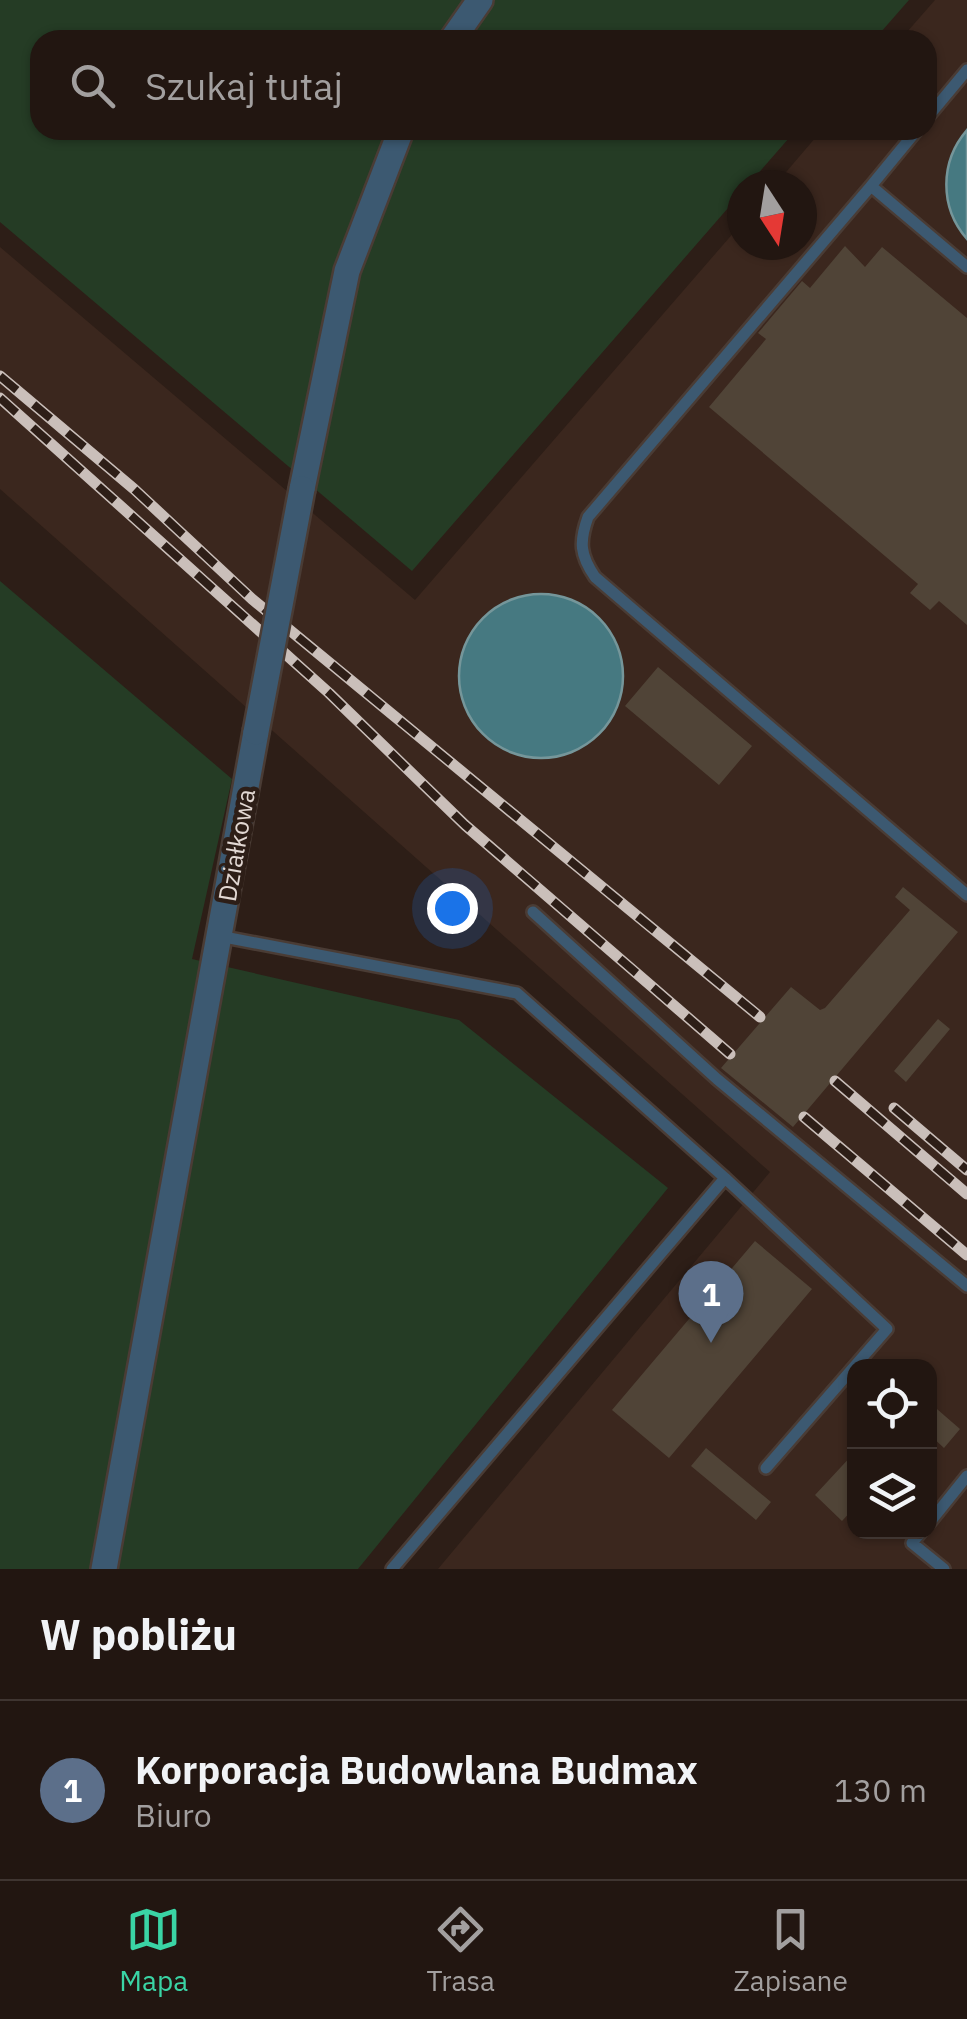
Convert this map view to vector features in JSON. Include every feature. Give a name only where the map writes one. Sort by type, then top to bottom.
[{"type":"street","points":[[459,30],[480,0]]},
{"type":"street","name":"Działkowa","points":[[104,1569],[302,488],[348,271],[397,140]]},
{"type":"lane","points":[[937,106],[967,70]]},
{"type":"lane","points":[[909,140],[588,517],[580,538],[583,560],[595,577],[967,894]]},
{"type":"lane","points":[[871,186],[967,267]]},
{"type":"lane","points":[[533,912],[717,1079],[967,1286]]},
{"type":"lane","points":[[219,936],[516,992],[887,1328],[766,1468]]},
{"type":"lane","points":[[392,1569],[725,1178]]},
{"type":"lane","points":[[937,1513],[967,1476]]},
{"type":"lane","points":[[916,1539],[912,1543],[944,1569]]},
{"type":"shaded area","points":[[935,0],[967,0],[967,1569],[438,1569],[770,1172],[0,489],[0,247],[415,600],[727,240],[727,260],[817,260],[817,170],[788,170],[813,140],[937,140],[937,30],[909,30]]},
{"type":"green space","points":[[0,0],[909,0],[883,30],[30,30],[30,140],[787,140],[761,170],[727,170],[727,209],[412,571],[0,222]]},
{"type":"green space","points":[[0,581],[232,779],[192,959],[459,1020],[668,1188],[358,1569],[0,1569]]},
{"type":"water","points":[[967,130],[967,239],[951,213],[946,184],[952,156]]},
{"type":"water","points":[[541,594],[573,600],[599,618],[617,644],[623,676],[617,708],[599,734],[573,752],[541,758],[509,752],[483,734],[465,708],[459,676],[465,644],[483,618],[509,600]]},
{"type":"building","points":[[845,246],[865,267],[882,247],[967,318],[967,625],[939,601],[930,610],[910,593],[918,584],[709,407],[766,339],[758,333],[802,281],[810,288]]},
{"type":"building","points":[[658,667],[752,746],[719,785],[625,706]]},
{"type":"building","points":[[903,887],[958,932],[793,1127],[721,1068],[791,987],[820,1010],[825,1008],[910,910],[895,897]]},
{"type":"building","points":[[938,1019],[950,1029],[906,1082],[894,1071]]},
{"type":"building","points":[[755,1241],[812,1289],[669,1458],[612,1410]]},
{"type":"building","points":[[937,1409],[960,1429],[944,1448],[937,1442]]},
{"type":"building","points":[[706,1448],[771,1502],[756,1520],[691,1466]]},
{"type":"building","points":[[847,1461],[847,1516],[842,1521],[815,1495]]},
{"type":"railway","points":[[0,376],[134,489],[252,599],[760,1017]]},
{"type":"railway","points":[[0,398],[329,693],[465,825],[730,1054]]},
{"type":"railway","points":[[835,1081],[967,1194]]},
{"type":"railway","points":[[894,1108],[967,1170]]},
{"type":"railway","points":[[804,1117],[967,1255]]},
{"type":"place","name":"Korporacja Budowlana Budmax","points":[[711,1343]]}]
